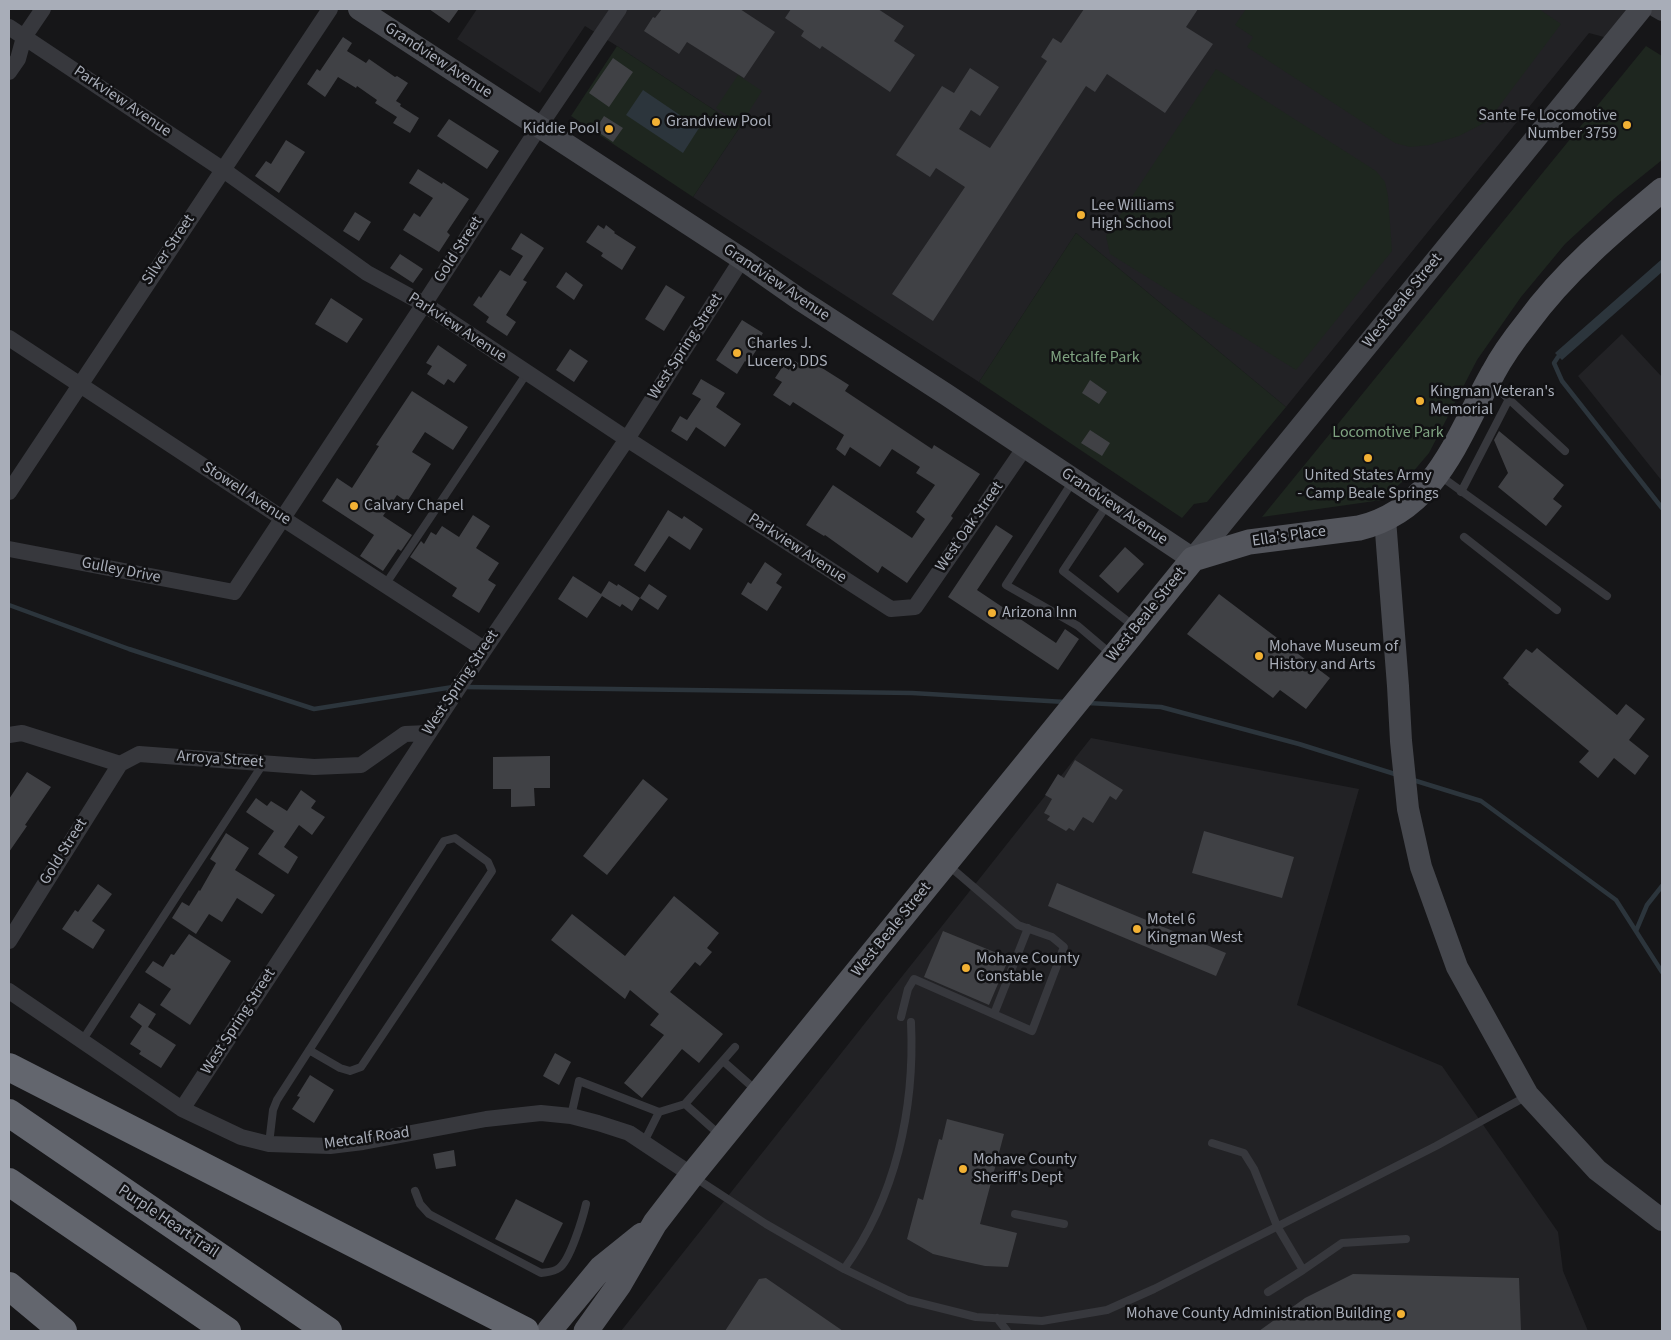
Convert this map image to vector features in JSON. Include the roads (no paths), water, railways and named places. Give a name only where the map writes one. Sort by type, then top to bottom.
[{"type":"highway","points":[[9,1067],[525,1331]]},
{"type":"highway","name":"Purple Heart Trail","points":[[9,1112],[328,1331]]},
{"type":"highway","points":[[9,1182],[227,1331]]},
{"type":"highway","points":[[9,1286],[63,1331]]},
{"type":"main road","name":"Grandview Avenue","points":[[359,9],[742,259],[799,299],[1193,560]]},
{"type":"main road","name":"West Beale Street","points":[[586,1331],[619,1285],[655,1224],[692,1176],[1641,9]]},
{"type":"main road","name":"Ella's Place","points":[[1193,560],[1249,542],[1359,528],[1385,519],[1420,496],[1447,461],[1494,371],[1527,322],[1567,276],[1619,225],[1662,190]]},
{"type":"main road","points":[[1385,519],[1401,741],[1408,809],[1421,867],[1457,967],[1528,1095],[1597,1170],[1662,1220]]},
{"type":"main road","name":"West Beale Street","points":[[548,1331],[601,1268],[655,1224]]},
{"type":"street","points":[[9,72],[18,59],[24,37],[43,9]]},
{"type":"street","name":"Silver Street","points":[[9,492],[330,9]]},
{"type":"street","name":"Gold Street","points":[[234,592],[539,127],[619,9]]},
{"type":"street","points":[[1655,9],[1662,14]]},
{"type":"street","name":"Parkview Avenue","points":[[9,27],[222,169],[367,273],[424,304],[627,439],[891,609],[915,607]]},
{"type":"street","name":"West Spring Street","points":[[182,1109],[428,733],[627,439],[742,259]]},
{"type":"street","name":"Stowell Avenue","points":[[9,338],[484,649]]},
{"type":"street","name":"West Oak Street","points":[[915,607],[1025,447]]},
{"type":"street","name":"Gulley Drive","points":[[9,549],[234,592]]},
{"type":"street","points":[[9,735],[22,733],[120,764]]},
{"type":"street","name":"Arroya Street","points":[[120,764],[139,754],[314,768],[361,765],[405,734],[428,733]]},
{"type":"street","name":"Gold Street","points":[[9,941],[120,764]]},
{"type":"street","name":"Metcalf Road","points":[[9,991],[182,1109],[233,1134],[269,1144],[330,1146],[363,1142],[486,1119],[541,1113],[571,1116],[629,1133],[692,1176]]},
{"type":"lane","points":[[385,585],[527,373]]},
{"type":"lane","points":[[1488,383],[1509,399],[1565,451]]},
{"type":"lane","points":[[1461,492],[1509,399]]},
{"type":"lane","points":[[1437,474],[1607,596]]},
{"type":"lane","points":[[1074,480],[1006,585],[1078,626],[1109,663]]},
{"type":"lane","points":[[1108,503],[1063,571],[1137,628]]},
{"type":"lane","points":[[1464,537],[1557,610]]},
{"type":"lane","points":[[82,1041],[264,764]]},
{"type":"lane","points":[[269,1144],[273,1110],[277,1100],[309,1050],[444,841],[455,838],[488,862],[492,871],[361,1067],[350,1071],[340,1068],[309,1050]]},
{"type":"lane","points":[[901,1017],[908,989],[914,979],[1032,1031],[1064,947],[1052,937],[1018,925],[946,864]]},
{"type":"lane","points":[[994,1014],[1028,928]]},
{"type":"lane","points":[[844,1268],[854,1255],[875,1217],[898,1156],[906,1120],[912,1068],[911,1022]]},
{"type":"lane","points":[[571,1116],[579,1081],[658,1112],[685,1104],[736,1047]]},
{"type":"lane","points":[[723,1061],[759,1093]]},
{"type":"lane","points":[[692,1176],[766,1224],[844,1268],[908,1300],[976,1317],[1042,1322],[1107,1310],[1154,1289],[1436,1146],[1528,1095]]},
{"type":"lane","points":[[685,1104],[723,1138]]},
{"type":"lane","points":[[644,1142],[658,1112]]},
{"type":"lane","points":[[1212,1143],[1244,1152],[1254,1169],[1277,1226],[1303,1270]]},
{"type":"lane","points":[[415,1191],[420,1204],[429,1214],[541,1273],[560,1268],[567,1259],[584,1215],[586,1204]]},
{"type":"lane","points":[[1015,1214],[1064,1224]]},
{"type":"lane","points":[[1268,1292],[1342,1243],[1406,1239]]},
{"type":"lane","points":[[997,1318],[1007,1331]]},
{"type":"waterway","points":[[1558,357],[1554,363],[1562,381],[1662,508]]},
{"type":"waterway","points":[[9,605],[129,649],[314,709],[453,687]]},
{"type":"waterway","points":[[463,687],[912,693],[1065,702]]},
{"type":"waterway","points":[[1088,703],[1161,707],[1299,744],[1398,775]]},
{"type":"waterway","points":[[1413,780],[1481,801],[1616,900],[1662,972]]},
{"type":"waterway","points":[[1636,931],[1647,905],[1662,886]]},
{"type":"place","name":"Grandview Pool","points":[[656,122]]},
{"type":"place","name":"Sante Fe Locomotive Number 3759","points":[[1627,125]]},
{"type":"place","name":"Kiddie Pool","points":[[609,129]]},
{"type":"place","name":"Lee Williams High School","points":[[1081,215]]},
{"type":"place","name":"Charles J. Lucero, DDS","points":[[737,353]]},
{"type":"place","name":"Kingman Veteran's Memorial","points":[[1420,401]]},
{"type":"place","name":"United States Army - Camp Beale Springs","points":[[1368,458]]},
{"type":"place","name":"Calvary Chapel","points":[[354,506]]},
{"type":"place","name":"Arizona Inn","points":[[992,613]]},
{"type":"place","name":"Mohave Museum of History and Arts","points":[[1259,656]]},
{"type":"place","name":"Motel 6 Kingman West","points":[[1137,929]]},
{"type":"place","name":"Mohave County Constable","points":[[966,968]]},
{"type":"place","name":"Mohave County Sheriff's Dept","points":[[963,1169]]},
{"type":"place","name":"Mohave County Administration Building","points":[[1401,1314]]},
{"type":"park label","name":"Metcalfe Park","points":[[1095,358]]},
{"type":"park label","name":"Locomotive Park","points":[[1388,433]]}]
